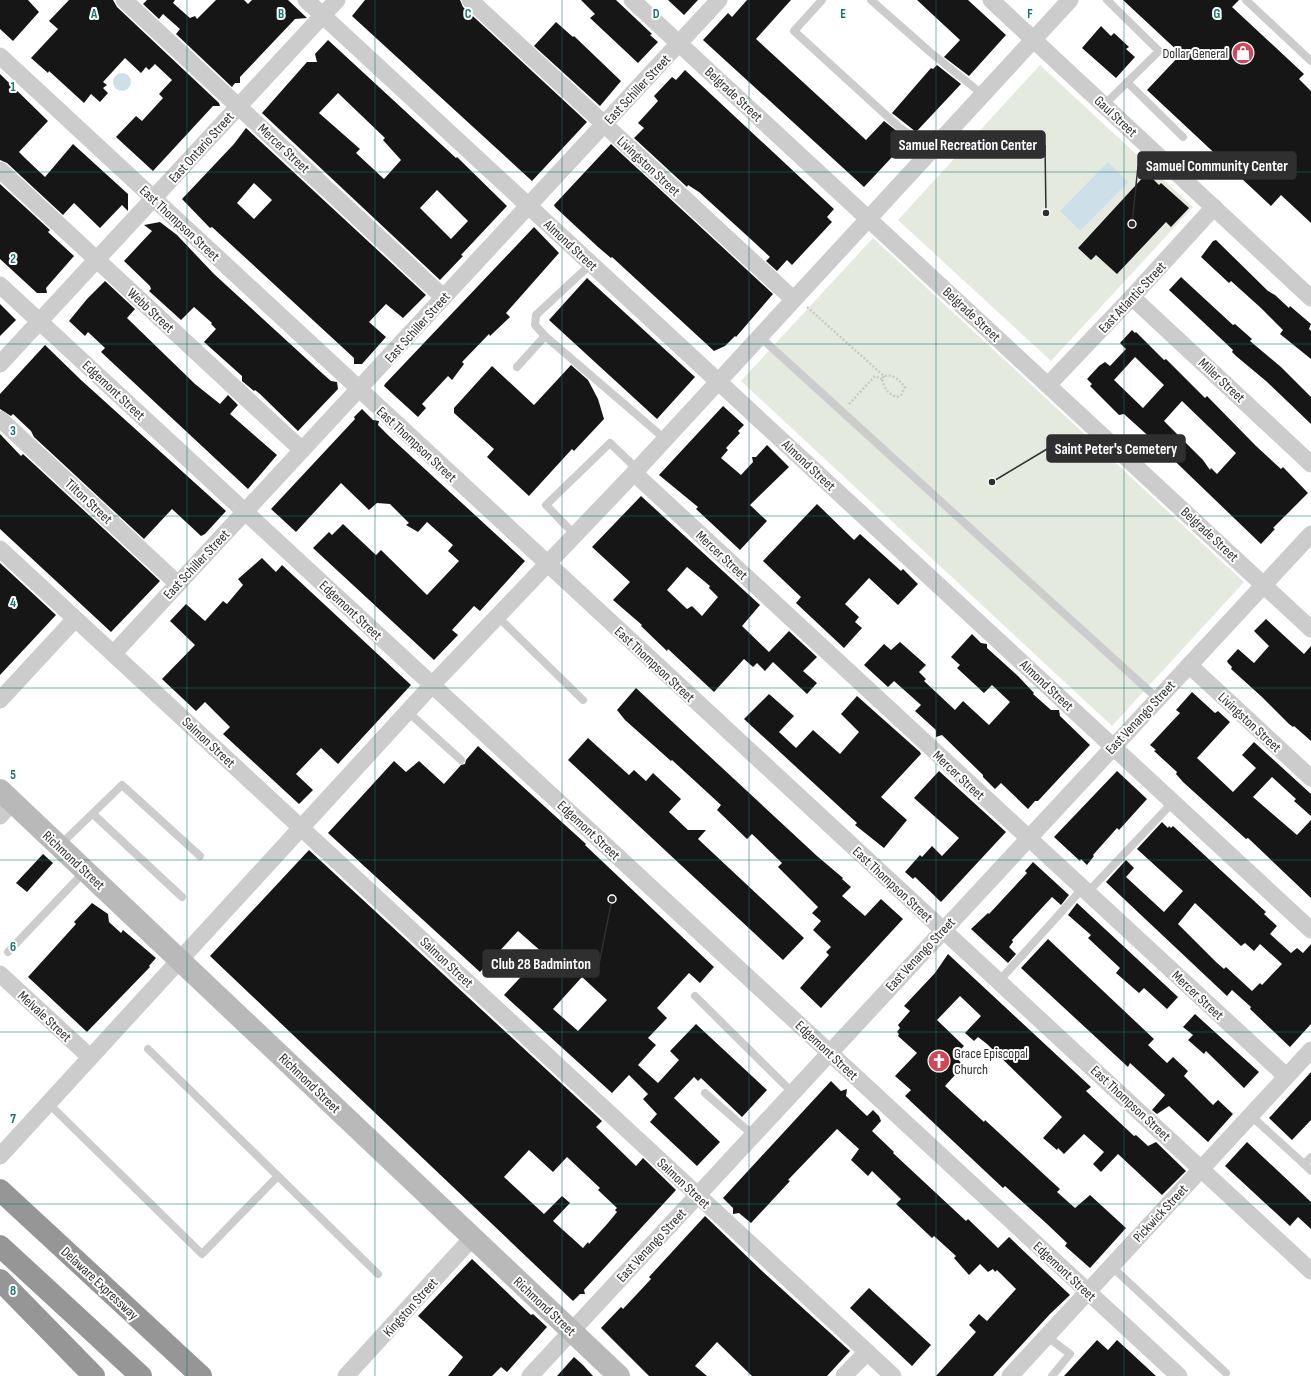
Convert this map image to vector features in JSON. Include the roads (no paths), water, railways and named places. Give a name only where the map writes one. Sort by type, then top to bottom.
[{"type":"highway","name":"Delaware Expressway","points":[[0,1190],[201,1376]]},
{"type":"highway","points":[[0,1246],[141,1376]]},
{"type":"highway","points":[[0,1280],[94,1376]]},
{"type":"main road","name":"Richmond Street","points":[[4,803],[59,846],[86,871],[619,1376]]},
{"type":"street","name":"Mercer Street","points":[[124,0],[443,297]]},
{"type":"street","name":"Almond Street","points":[[306,0],[1311,930]]},
{"type":"street","name":"East Ontario Street","points":[[0,364],[337,0]]},
{"type":"street","name":"Livingston Street","points":[[470,0],[794,298]]},
{"type":"street","name":"Belgrade Street","points":[[632,0],[1311,629]]},
{"type":"street","name":"East Schiller Street","points":[[114,653],[720,0]]},
{"type":"street","name":"Gaul Street","points":[[991,0],[1311,298]]},
{"type":"street","points":[[1,1152],[303,828],[432,685],[574,534],[636,471],[867,218],[1070,0]]},
{"type":"street","name":"East Thompson Street","points":[[0,56],[546,564],[1310,1269]]},
{"type":"street","name":"Webb Street","points":[[0,170],[302,450]]},
{"type":"street","name":"East Atlantic Street","points":[[1048,385],[1214,208]]},
{"type":"street","name":"Edgemont Street","points":[[0,284],[1179,1376]]},
{"type":"street","name":"Miller Street","points":[[1132,297],[1311,464]]},
{"type":"street","name":"Tilton Street","points":[[0,419],[178,584]]},
{"type":"street","name":"Mercer Street","points":[[636,471],[1028,839],[1286,1076]]},
{"type":"street","name":"East Venango Street","points":[[530,1376],[942,929],[1028,839],[1311,534]]},
{"type":"street","name":"Salmon Street","points":[[0,549],[893,1376]]},
{"type":"street","points":[[0,700],[75,619]]},
{"type":"street","name":"Livingston Street","points":[[1189,665],[1311,778]]},
{"type":"street","name":"Melvale Street","points":[[0,974],[90,1057]]},
{"type":"street","name":"Pickwick Street","points":[[1010,1376],[1311,1050]]},
{"type":"street","name":"Kingston Street","points":[[346,1376],[473,1237]]},
{"type":"street","points":[[844,1376],[867,1352]]},
{"type":"lane","points":[[822,0],[794,31],[899,127],[931,150]]},
{"type":"lane","points":[[871,0],[930,52],[982,94]]},
{"type":"lane","points":[[1104,105],[1159,50],[1107,0]]},
{"type":"lane","points":[[1246,0],[1311,61]]},
{"type":"lane","points":[[1127,82],[1184,136]]},
{"type":"lane","points":[[591,264],[536,315],[535,325],[545,336],[665,438]]},
{"type":"lane","points":[[517,367],[545,336]]},
{"type":"lane","points":[[759,336],[1158,699]]},
{"type":"lane","points":[[574,534],[546,505],[610,443],[636,471]]},
{"type":"lane","points":[[497,616],[584,700]]},
{"type":"lane","points":[[408,712],[460,760]]},
{"type":"lane","points":[[59,846],[122,785],[200,856]]},
{"type":"lane","points":[[998,981],[1084,891],[1173,802]]},
{"type":"lane","points":[[93,814],[182,897]]},
{"type":"lane","points":[[8,952],[86,871]]},
{"type":"lane","points":[[695,996],[792,1092]]},
{"type":"lane","points":[[148,1049],[378,1274]]},
{"type":"lane","points":[[705,1092],[753,1135]]},
{"type":"lane","points":[[48,1103],[202,1254],[278,1176]]},
{"type":"lane","points":[[1250,1115],[1311,1170]]},
{"type":"lane","points":[[1304,1164],[1311,1157]]},
{"type":"lane","points":[[1111,1266],[1226,1373]]},
{"type":"lane","points":[[1046,1336],[1070,1354],[1052,1376]]},
{"type":"place","name":"Dollar General","points":[[1243,53]]},
{"type":"place","name":"Samuel Recreation Center","points":[[1046,213]]},
{"type":"place","name":"Samuel Community Center","points":[[1132,224]]},
{"type":"place","name":"Saint Peter's Cemetery","points":[[992,482]]},
{"type":"place","name":"Club 28 Badminton","points":[[612,899]]},
{"type":"place","name":"Grace Episcopal Church","points":[[939,1061]]}]
